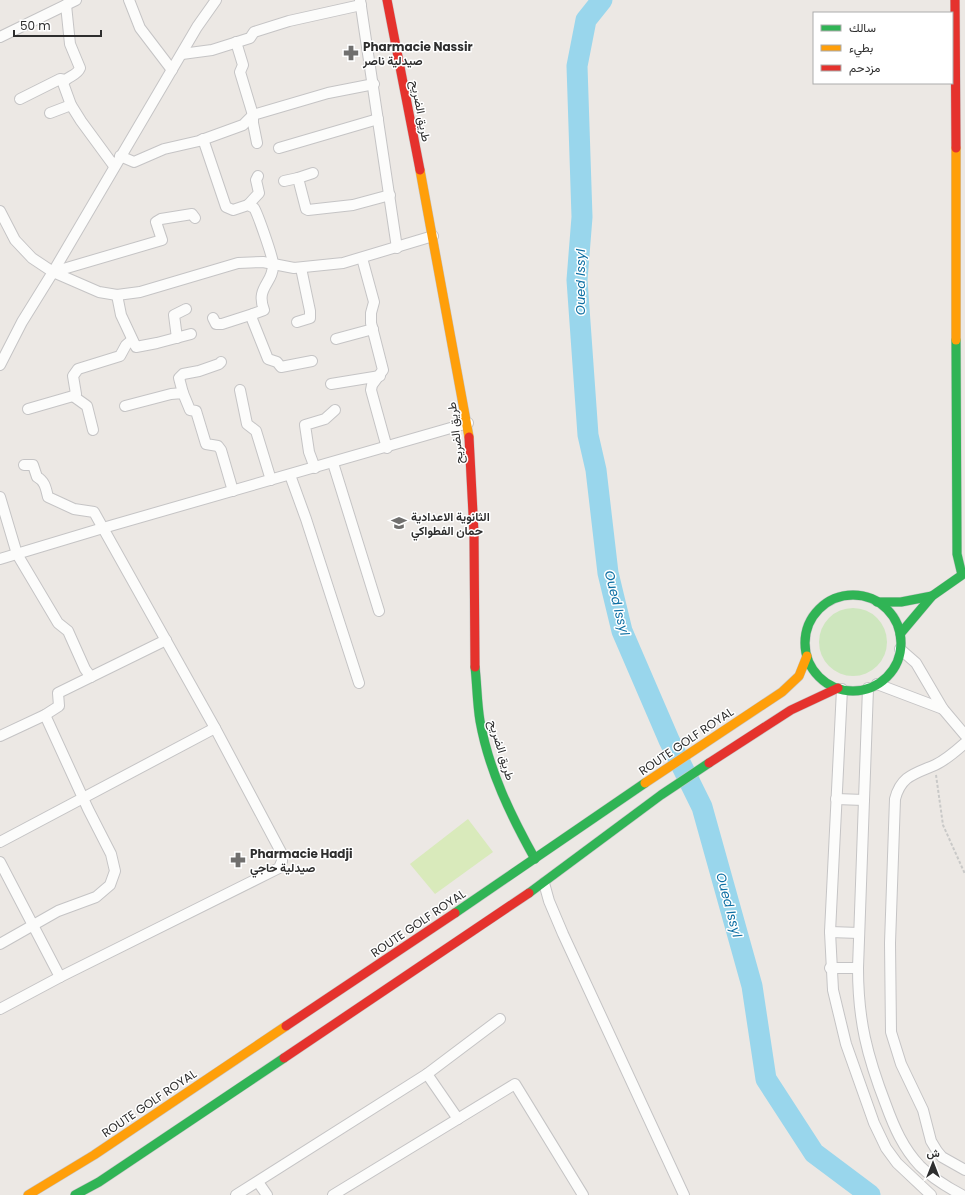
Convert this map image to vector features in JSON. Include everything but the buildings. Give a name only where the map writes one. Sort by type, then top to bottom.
[{"type":"street","points":[[129,0],[140,28],[172,70]]},
{"type":"street","points":[[0,365],[22,322],[53,272],[114,166],[216,0]]},
{"type":"street","name":"طريق الضريح","points":[[387,0],[468,423],[473,495],[475,664],[480,721],[492,768],[510,814],[535,859]]},
{"type":"street","points":[[900,634],[932,596],[964,575],[956,554],[961,399],[960,44],[956,0]]},
{"type":"street","points":[[0,37],[71,2],[70,44],[80,68],[79,72],[64,80],[60,79],[20,99]]},
{"type":"street","points":[[182,54],[212,50],[250,38],[254,32],[361,2],[397,248]]},
{"type":"street","points":[[236,42],[242,65],[240,72],[253,115],[256,143]]},
{"type":"street","points":[[64,80],[62,83],[71,105],[114,166]]},
{"type":"street","points":[[120,156],[134,162],[164,149],[203,139],[243,125],[253,115],[328,93],[374,84]]},
{"type":"street","points":[[50,113],[71,105]]},
{"type":"street","points":[[279,148],[378,119]]},
{"type":"street","points":[[203,139],[226,207],[233,210],[248,205],[259,193],[256,180],[258,176]]},
{"type":"street","points":[[284,181],[313,173]]},
{"type":"street","points":[[298,178],[304,204],[308,210],[353,205],[390,195]]},
{"type":"street","points":[[213,318],[216,324],[222,324],[264,310],[261,301],[261,293],[269,278],[273,264],[267,240],[254,209],[248,205]]},
{"type":"street","points":[[0,211],[21,249],[53,272],[99,292],[117,295],[140,292],[238,263],[264,262],[301,268],[343,263],[433,236]]},
{"type":"street","points":[[53,272],[162,240],[156,222],[161,219],[192,214],[195,218]]},
{"type":"street","points":[[362,258],[374,302],[371,313],[373,329],[383,370],[372,385],[371,390],[387,448]]},
{"type":"street","points":[[297,322],[310,318],[310,311],[301,268]]},
{"type":"street","points":[[117,295],[121,315],[136,347],[191,334]]},
{"type":"street","points":[[177,338],[174,315],[186,309]]},
{"type":"street","points":[[253,314],[252,319],[270,361],[277,362],[281,368],[312,361]]},
{"type":"street","points":[[336,339],[373,329]]},
{"type":"street","points":[[28,409],[73,396],[76,394],[73,376],[78,369],[120,356],[126,345],[132,340]]},
{"type":"street","points":[[221,362],[220,364],[199,371],[183,374],[179,378],[182,394],[190,410],[196,411],[206,444],[218,446],[221,450],[233,491]]},
{"type":"street","points":[[331,384],[380,376]]},
{"type":"street","points":[[240,390],[247,424],[256,431],[270,480]]},
{"type":"street","points":[[125,406],[170,394],[182,394]]},
{"type":"street","points":[[73,396],[87,406],[93,430]]},
{"type":"street","points":[[315,468],[309,452],[305,425],[325,419],[335,410]]},
{"type":"street","points":[[0,559],[270,480],[387,448],[468,423]]},
{"type":"street","points":[[333,463],[379,611]]},
{"type":"street","points":[[0,1009],[60,977],[279,868],[282,861],[282,854],[215,728],[94,512],[74,509],[48,498],[44,484],[42,480],[37,477],[33,465],[24,466]]},
{"type":"street","points":[[290,475],[311,533],[359,683]]},
{"type":"street","points":[[0,497],[17,554],[58,623],[68,631],[85,669],[91,677]]},
{"type":"street","points":[[850,595],[864,596],[877,602],[888,610],[895,621],[900,634],[900,649],[893,669],[872,686],[850,691],[840,689],[818,676],[811,666],[807,656],[805,642],[807,628],[814,616],[824,605],[836,598],[850,595]]},
{"type":"street","points":[[877,602],[901,602],[932,596]]},
{"type":"street","points":[[0,736],[45,715],[59,706],[58,692],[166,640]]},
{"type":"street","points":[[900,649],[916,663],[943,709],[965,735]]},
{"type":"street","name":"ROUTE GOLF ROYAL","points":[[28,1195],[94,1155],[535,859],[712,737],[790,686],[803,668],[807,656]]},
{"type":"street","points":[[872,686],[943,709]]},
{"type":"street","points":[[872,686],[864,800],[858,968],[858,1003],[865,1045],[873,1072],[894,1126],[904,1146],[919,1165],[944,1185],[962,1195]]},
{"type":"street","points":[[75,1195],[99,1182],[544,883],[662,795],[725,752],[778,717],[840,689]]},
{"type":"street","points":[[840,689],[830,932],[830,968],[833,990],[840,1023],[874,1123],[886,1148],[897,1163],[931,1195]]},
{"type":"street","points":[[0,944],[58,911],[96,898],[110,885],[115,871],[114,861],[82,797],[45,715]]},
{"type":"street","points":[[0,842],[82,797],[215,728]]},
{"type":"street","points":[[965,743],[936,764],[905,779],[898,787],[895,799],[890,936],[891,1032],[902,1064],[923,1110],[931,1141],[942,1157],[965,1170]]},
{"type":"street","points":[[836,799],[864,800]]},
{"type":"street","points":[[0,862],[60,977]]},
{"type":"street","points":[[544,883],[549,901],[560,927],[684,1195]]},
{"type":"street","points":[[830,932],[859,933]]},
{"type":"street","points":[[830,968],[858,968]]},
{"type":"street","points":[[236,1195],[428,1074],[500,1019]]},
{"type":"street","points":[[428,1074],[458,1118]]},
{"type":"street","points":[[334,1195],[516,1084],[583,1195]]},
{"type":"street","points":[[258,1182],[267,1195]]},
{"type":"path","points":[[936,764],[943,825],[965,874]]},
{"type":"green space","points":[[846,608],[860,608],[872,613],[882,623],[887,635],[887,649],[882,661],[872,671],[860,676],[846,676],[834,671],[824,661],[819,649],[819,635],[824,623],[834,613]]},
{"type":"green space","points":[[468,819],[493,852],[435,894],[410,864]]},
{"type":"waterway","name":"Oued Issyl","points":[[602,0],[586,20],[577,66],[582,217],[577,280],[588,435],[596,470],[608,573],[622,631],[669,740],[702,807],[752,986],[766,1079],[814,1153],[870,1195]]},
{"type":"traffic: fast","points":[[900,634],[932,596],[962,575],[957,554],[956,340]]},
{"type":"traffic: fast","points":[[853,595],[871,599],[887,609],[897,625],[901,643],[897,661],[887,677],[871,687],[853,691],[835,687],[819,677],[809,661],[805,643],[809,625],[819,609],[835,599],[853,595]]},
{"type":"traffic: fast","points":[[877,602],[901,602],[932,596]]},
{"type":"traffic: fast","points":[[475,667],[480,721],[489,758],[509,810],[535,859]]},
{"type":"traffic: fast","points":[[529,893],[661,795],[709,763]]},
{"type":"traffic: fast","points":[[455,913],[645,783]]},
{"type":"traffic: fast","points":[[75,1195],[99,1182],[284,1058]]},
{"type":"traffic: slow","points":[[956,148],[956,340]]},
{"type":"traffic: slow","points":[[420,170],[469,437]]},
{"type":"traffic: slow","points":[[645,783],[782,692],[799,676],[807,656]]},
{"type":"traffic: slow","points":[[28,1195],[94,1155],[286,1026]]},
{"type":"traffic: jam","points":[[387,0],[420,170]]},
{"type":"traffic: jam","points":[[955,0],[956,148]]},
{"type":"traffic: jam","points":[[469,437],[474,533],[475,667]]},
{"type":"traffic: jam","points":[[709,763],[791,710],[838,688]]},
{"type":"traffic: jam","points":[[284,1058],[529,893]]},
{"type":"traffic: jam","points":[[286,1026],[455,913]]},
{"type":"place","name":"Pharmacie Nassir صيدلية ناصر","points":[[351,53]]},
{"type":"place","name":"الثانوية الاعدادية حمان الفطواكي","points":[[399,523]]},
{"type":"place","name":"Pharmacie Hadji صيدلية حاجي","points":[[238,860]]}]
